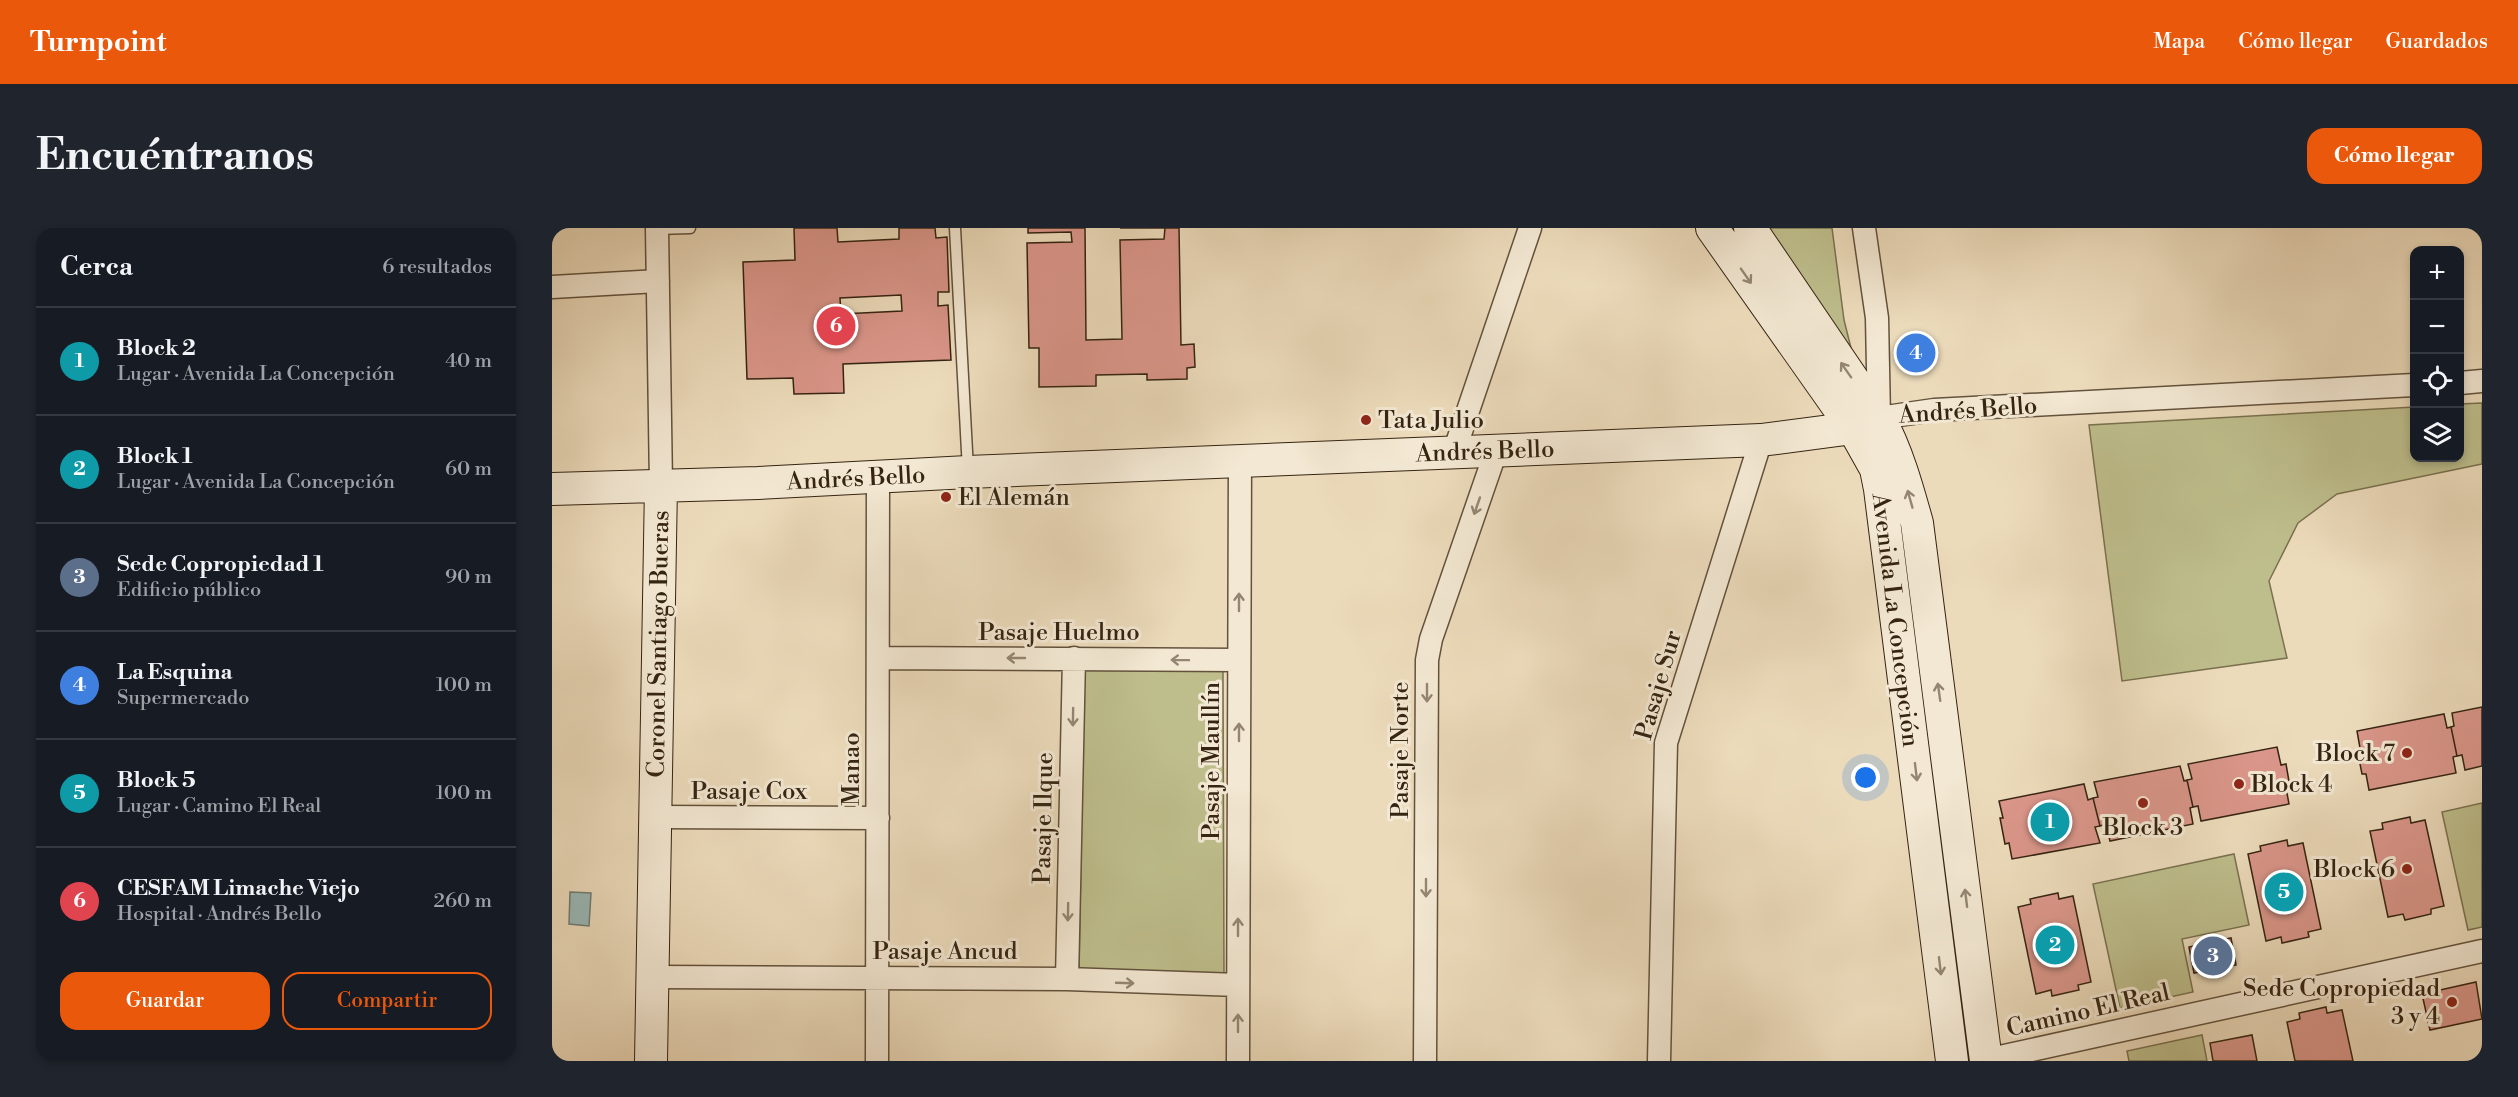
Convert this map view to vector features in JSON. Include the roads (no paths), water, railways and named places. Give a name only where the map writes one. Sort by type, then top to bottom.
[{"type":"street","points":[[1454,453],[1530,228]]},
{"type":"street","name":"Avenida La Concepción","points":[[1712,228],[1866,423],[1890,438],[1900,465],[1917,523],[1986,1060]]},
{"type":"street","name":"Avenida La Concepción","points":[[1750,228],[1866,423],[1880,489],[1952,1061]]},
{"type":"street","points":[[1864,228],[1877,318],[1866,423]]},
{"type":"street","name":"Coronel Santiago Bueras","points":[[651,1061],[661,485],[657,229]]},
{"type":"street","points":[[552,287],[658,281]]},
{"type":"street","points":[[2464,383],[2482,381]]},
{"type":"street","name":"Andrés Bello","points":[[552,489],[1761,440],[1934,410],[2410,385]]},
{"type":"street","name":"Pasaje Sur","points":[[1659,1061],[1666,743],[1761,440]]},
{"type":"street","name":"Pasaje Norte","points":[[1425,1061],[1427,660],[1431,639],[1496,451]]},
{"type":"street","name":"Pasaje Maullín","points":[[1238,1061],[1240,462]]},
{"type":"street","name":"Manao","points":[[877,1061],[878,477]]},
{"type":"street","name":"Pasaje Huelmo","points":[[878,658],[1239,660]]},
{"type":"street","name":"Pasaje Ilque","points":[[1067,979],[1074,658]]},
{"type":"street","name":"Pasaje Cox","points":[[655,817],[878,818]]},
{"type":"street","name":"Camino El Real","points":[[1986,1060],[2482,951]]},
{"type":"street","name":"Pasaje Ancud","points":[[653,977],[1067,979],[1238,985]]},
{"type":"lane","points":[[657,229],[690,228]]},
{"type":"lane","points":[[955,228],[968,472]]},
{"type":"water","points":[[570,892],[591,893],[589,926],[569,924]]},
{"type":"place","name":"CESFAM Limache Viejo","points":[[836,326]]},
{"type":"place","name":"La Esquina","points":[[1916,353]]},
{"type":"place","name":"Tata Julio","points":[[1366,420]]},
{"type":"place","name":"El Alemán","points":[[946,497]]},
{"type":"place","name":"Block 7","points":[[2407,753]]},
{"type":"place","name":"Block 4","points":[[2239,784]]},
{"type":"place","name":"Block 3","points":[[2143,803]]},
{"type":"place","name":"Block 2","points":[[2050,822]]},
{"type":"place","name":"Block 6","points":[[2407,869]]},
{"type":"place","name":"Block 5","points":[[2284,892]]},
{"type":"place","name":"Block 1","points":[[2055,945]]},
{"type":"place","name":"Sede Copropiedad 1","points":[[2213,956]]},
{"type":"place","name":"Sede Copropiedad 3 y 4","points":[[2452,1002]]}]
